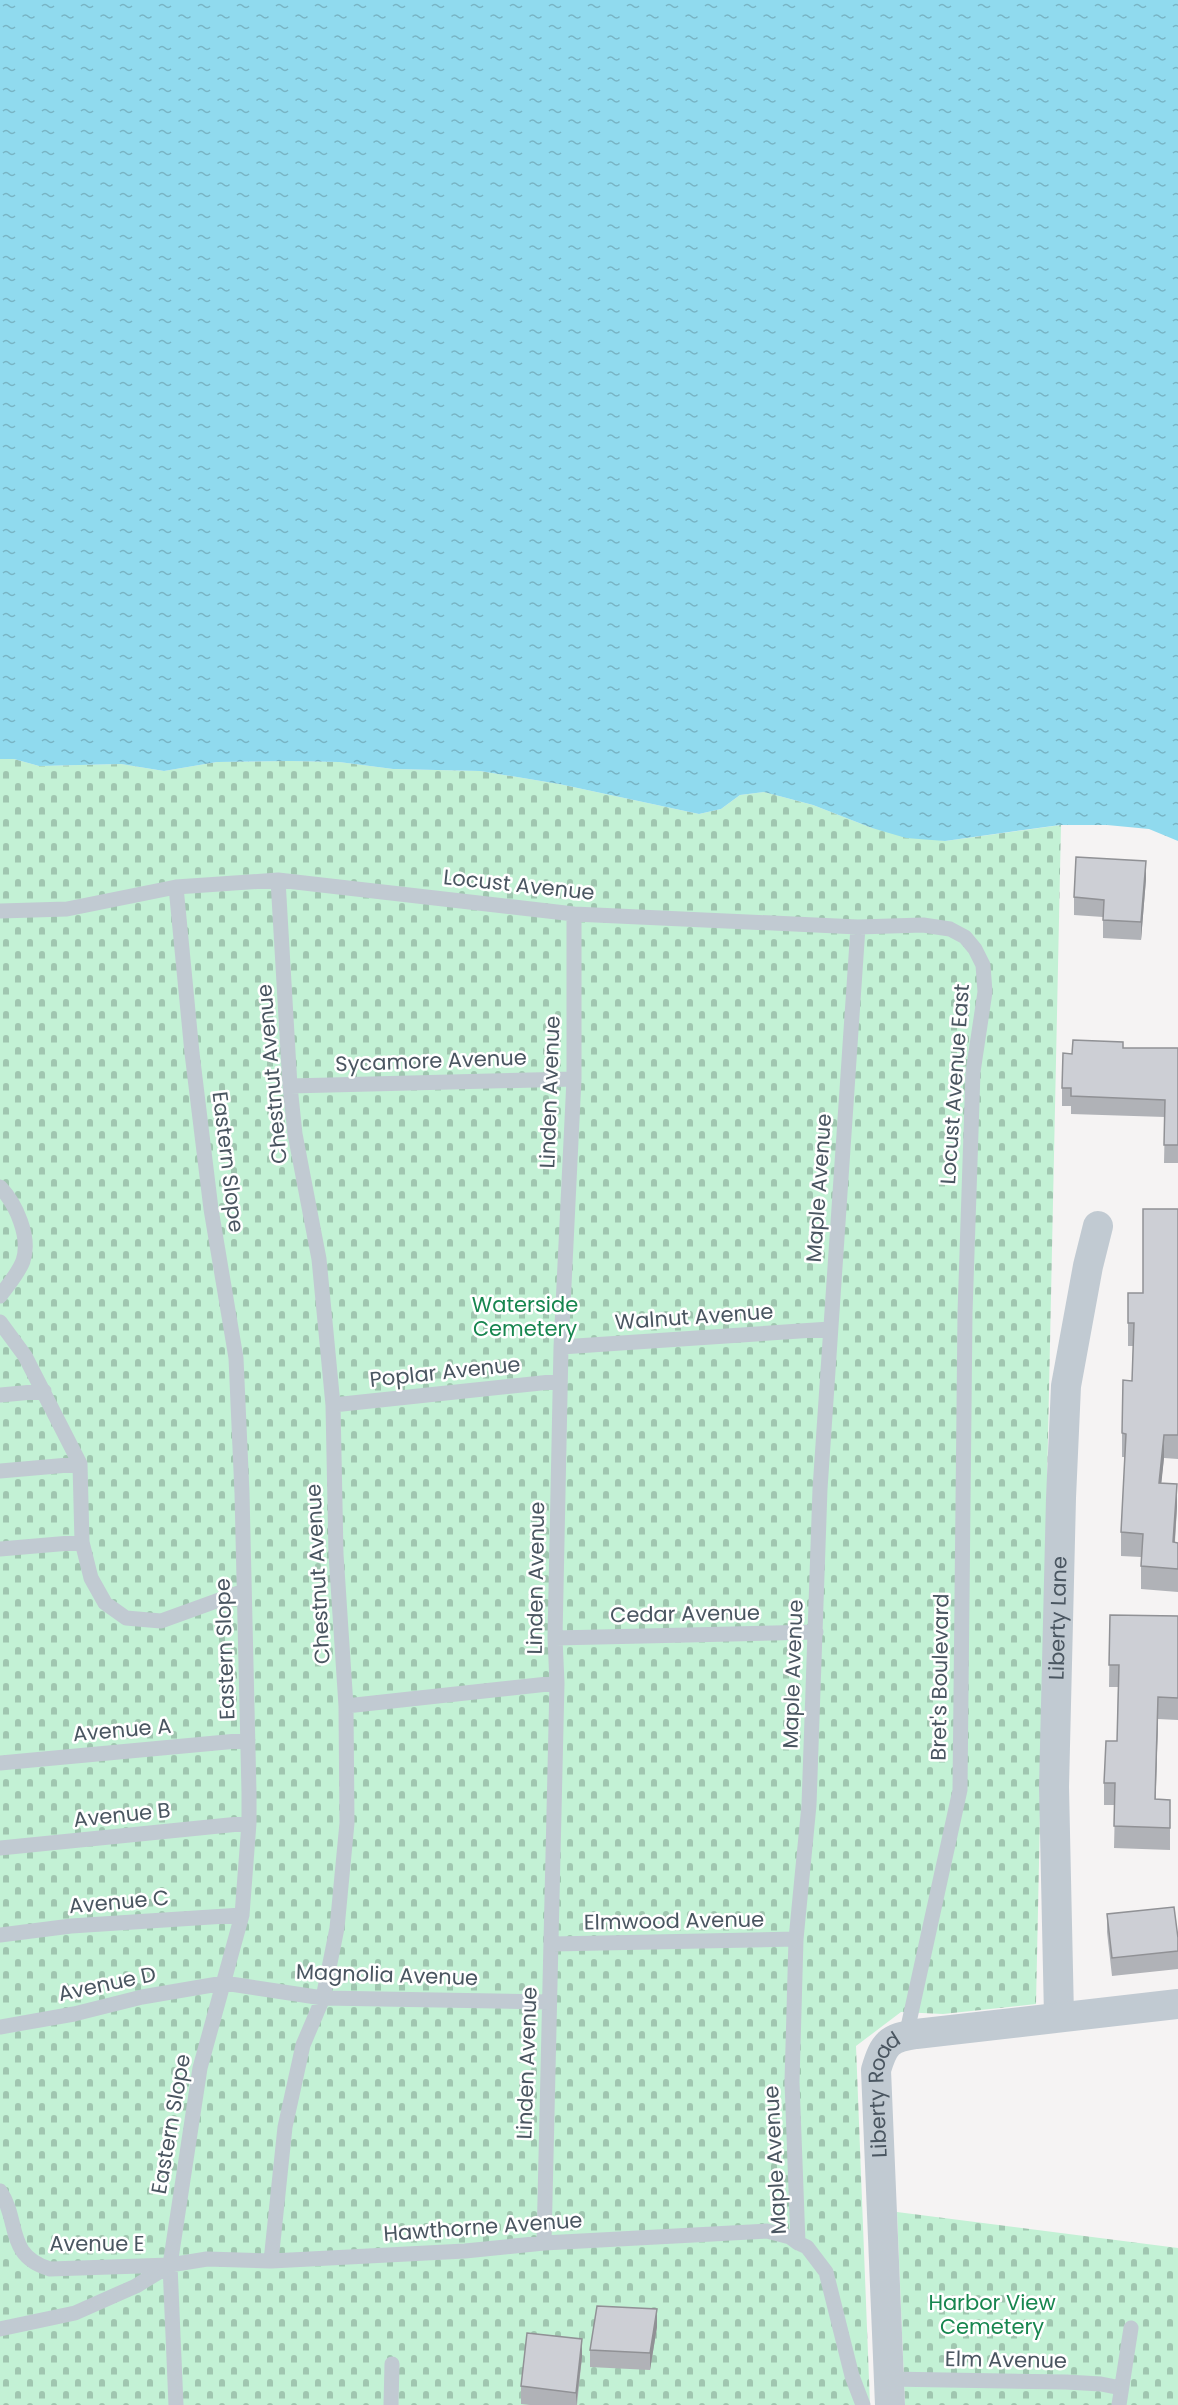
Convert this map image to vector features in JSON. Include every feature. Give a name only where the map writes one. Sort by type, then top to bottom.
[{"type":"street","name":"Liberty Lane","points":[[1059,2016],[1054,1787],[1060,1498],[1065,1397],[1088,1266],[1098,1226]]},
{"type":"street","name":"Liberty Road","points":[[890,2392],[876,2070],[886,2045],[894,2038],[906,2036],[1059,2016],[1178,2004]]},
{"type":"lane","name":"Locust Avenue","points":[[0,911],[67,909],[176,887],[278,880],[574,914],[858,927]]},
{"type":"lane","name":"Chestnut Avenue","points":[[271,2260],[285,2127],[303,2045],[323,1998],[337,1928],[347,1823],[346,1706],[336,1554],[333,1405],[319,1259],[295,1134],[278,880]]},
{"type":"lane","name":"Eastern Slope","points":[[176,887],[192,1053],[211,1209],[236,1358],[249,1823],[242,1915],[200,2068],[170,2265],[176,2405]]},
{"type":"lane","name":"Linden Avenue","points":[[544,2243],[557,1683],[555,1638],[560,1381],[574,1079],[574,914]]},
{"type":"lane","name":"Locust Avenue East","points":[[858,927],[923,925],[950,929],[965,937],[975,949],[983,965],[985,992],[973,1072],[965,1313]]},
{"type":"lane","name":"Maple Avenue","points":[[858,927],[820,1489],[809,1805],[796,1939],[792,2082],[798,2243],[807,2247],[826,2272],[852,2376],[863,2405]]},
{"type":"lane","name":"Sycamore Avenue","points":[[290,1086],[574,1079]]},
{"type":"lane","points":[[0,1187],[11,1199],[23,1230],[24,1249],[24,1259],[13,1280],[0,1296]]},
{"type":"lane","name":"Bret's Boulevard","points":[[906,2036],[960,1790],[965,1313]]},
{"type":"lane","points":[[0,1322],[26,1356],[80,1464],[82,1542],[91,1578],[105,1604],[126,1618],[160,1621],[244,1591]]},
{"type":"lane","name":"Walnut Avenue","points":[[561,1347],[830,1329]]},
{"type":"lane","name":"Poplar Avenue","points":[[333,1405],[560,1381]]},
{"type":"lane","points":[[0,1395],[44,1391]]},
{"type":"lane","points":[[0,1471],[80,1464]]},
{"type":"lane","points":[[0,1549],[82,1542]]},
{"type":"lane","name":"Cedar Avenue","points":[[555,1638],[816,1632]]},
{"type":"lane","points":[[346,1706],[557,1683]]},
{"type":"lane","name":"Avenue A","points":[[0,1763],[248,1740]]},
{"type":"lane","name":"Avenue B","points":[[0,1848],[249,1823]]},
{"type":"lane","name":"Avenue C","points":[[0,1935],[71,1926],[242,1915]]},
{"type":"lane","name":"Elmwood Avenue","points":[[552,1944],[796,1939]]},
{"type":"lane","name":"Magnolia Avenue","points":[[224,1983],[323,1998],[549,2002]]},
{"type":"lane","name":"Avenue D","points":[[0,2027],[74,2014],[142,1997],[224,1983]]},
{"type":"lane","name":"Avenue E","points":[[0,2191],[16,2241],[23,2253],[41,2266],[50,2269],[170,2265]]},
{"type":"lane","name":"Hawthorne Avenue","points":[[170,2265],[207,2259],[271,2260],[465,2251],[544,2243],[767,2231],[790,2237],[798,2243]]},
{"type":"lane","points":[[0,2329],[75,2313],[136,2286],[170,2265]]},
{"type":"lane","points":[[1119,2405],[1131,2328]]},
{"type":"lane","points":[[392,2364],[392,2405]]},
{"type":"lane","name":"Elm Avenue","points":[[890,2392],[1066,2382],[1101,2384],[1121,2388]]},
{"type":"green space","name":"Waterside Cemetery","points":[[0,759],[14,759],[39,766],[121,764],[164,771],[217,762],[289,761],[339,762],[393,769],[480,771],[559,784],[699,814],[721,809],[740,795],[764,792],[813,805],[872,828],[945,841],[1061,825],[1036,2004],[943,2014],[901,2012],[856,2046],[870,2405],[0,2405]]},
{"type":"green space","name":"Harbor View Cemetery","points":[[897,2212],[1178,2248],[1178,2405],[905,2405]]},
{"type":"water","points":[[0,0],[1178,0],[1178,841],[1149,829],[1107,825],[1060,825],[945,841],[906,838],[872,828],[813,805],[764,792],[740,795],[721,809],[699,814],[559,784],[480,771],[393,769],[339,762],[289,761],[217,762],[164,771],[121,764],[39,766],[14,759],[0,759]]},
{"type":"building","points":[[1076,857],[1146,861],[1141,922],[1103,920],[1104,900],[1074,897]]},
{"type":"building","points":[[1073,1040],[1123,1042],[1123,1048],[1178,1048],[1178,1145],[1164,1145],[1165,1100],[1071,1096],[1071,1088],[1062,1088],[1063,1053],[1072,1054]]},
{"type":"building","points":[[1143,1209],[1178,1209],[1178,1435],[1164,1435],[1159,1483],[1177,1484],[1173,1542],[1178,1543],[1178,1569],[1141,1566],[1143,1534],[1121,1532],[1126,1434],[1122,1433],[1123,1380],[1132,1381],[1134,1323],[1128,1323],[1128,1293],[1143,1293]]},
{"type":"building","points":[[1110,1615],[1178,1616],[1178,1698],[1158,1697],[1155,1799],[1170,1800],[1170,1828],[1114,1826],[1115,1783],[1104,1783],[1106,1741],[1117,1741],[1119,1665],[1109,1665]]},
{"type":"building","points":[[1174,1907],[1178,1951],[1112,1958],[1107,1914]]},
{"type":"building","points":[[597,2306],[657,2309],[650,2353],[590,2350]]},
{"type":"building","points":[[527,2333],[582,2339],[576,2393],[521,2386]]}]
